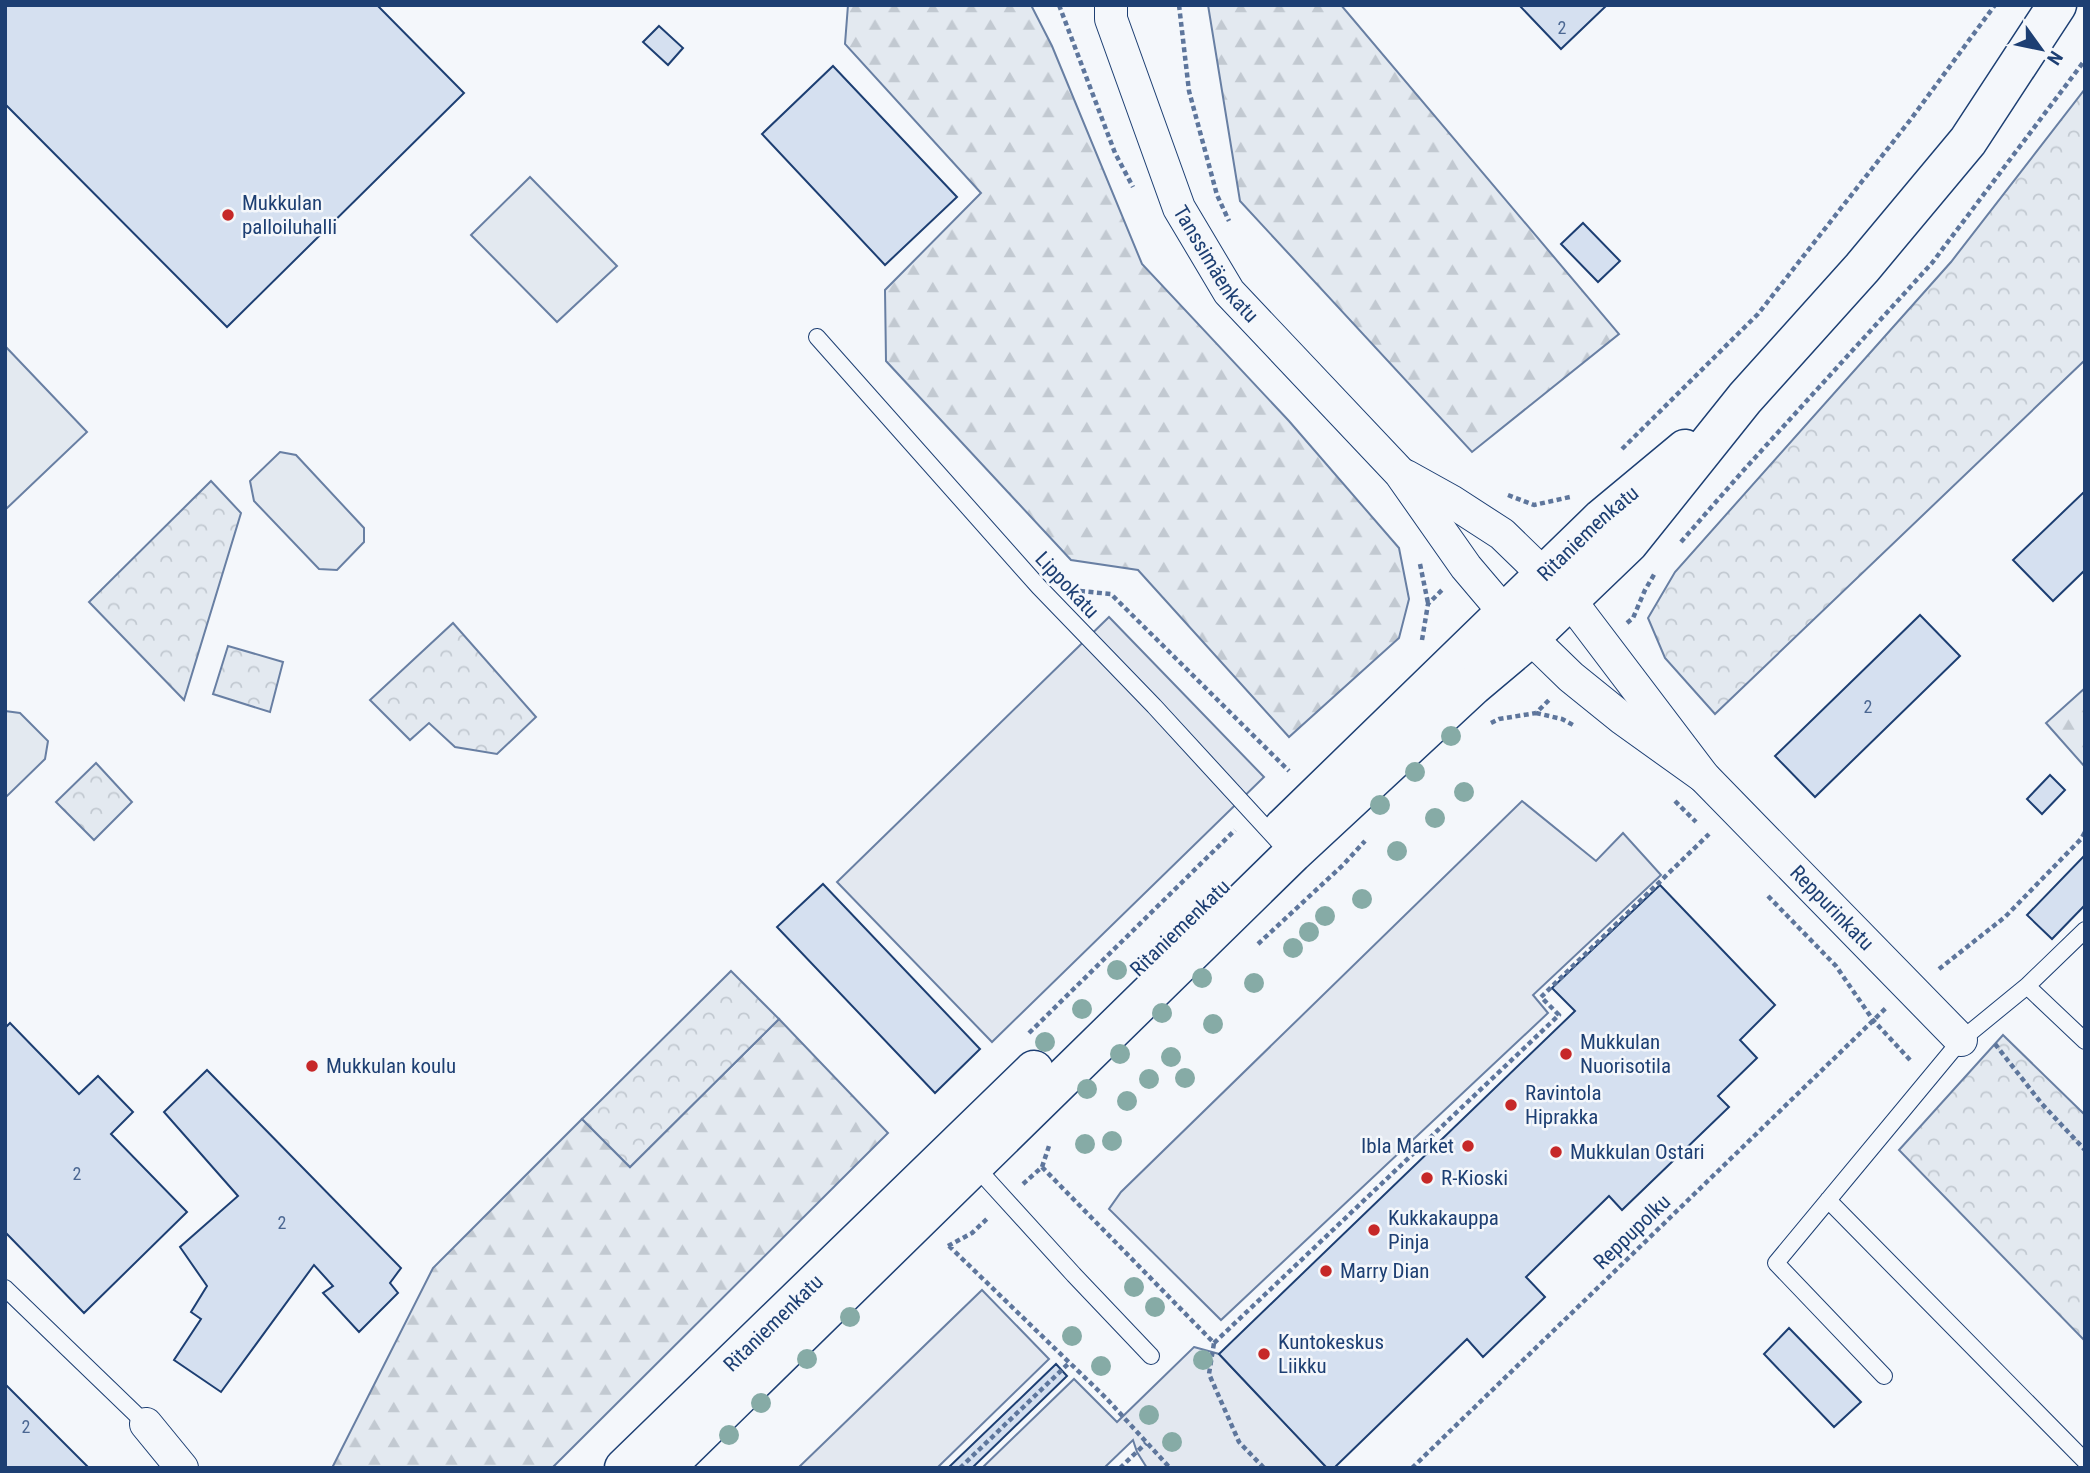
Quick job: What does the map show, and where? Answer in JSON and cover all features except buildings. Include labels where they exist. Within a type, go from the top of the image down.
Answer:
[{"type":"street","name":"Tanssimäenkatu","points":[[1111,5],[1111,19],[1180,208],[1229,292],[1400,473],[1466,566],[1518,626]]},
{"type":"street","name":"Ritaniemenkatu","points":[[665,1468],[1273,834],[1518,626],[1557,586],[1602,518],[1745,398],[1862,268],[1968,141],[2057,5]]},
{"type":"street","name":"Tanssimäenkatu","points":[[1400,473],[1451,501],[1502,534],[1557,586]]},
{"type":"street","name":"Reppurinkatu","points":[[1557,586],[1704,777]]},
{"type":"street","name":"Reppurinkatu","points":[[1518,626],[1571,677],[1623,719],[1704,777],[1971,1032]]},
{"type":"street","name":"Ritaniemenkatu","points":[[624,1468],[965,1156]]},
{"type":"street","points":[[146,1424],[181,1468]]},
{"type":"lane","name":"Lippokatu","points":[[817,337],[1039,587],[1273,834]]},
{"type":"lane","points":[[1884,1376],[1776,1263],[1971,1032],[2027,986],[2085,930]]},
{"type":"lane","points":[[2027,986],[2085,1041]]},
{"type":"lane","points":[[965,1156],[1151,1356]]},
{"type":"lane","points":[[1828,1200],[2084,1464]]},
{"type":"lane","points":[[5,1289],[146,1424]]},
{"type":"path","points":[[1179,5],[1189,92],[1217,195],[1234,230]]},
{"type":"path","points":[[1614,458],[1758,314],[1912,119],[1996,5]]},
{"type":"path","points":[[1498,491],[1534,505]]},
{"type":"path","points":[[1502,534],[1534,505],[1577,495]]},
{"type":"path","points":[[1421,647],[1428,604],[1466,566]]},
{"type":"path","points":[[1039,587],[1111,594],[1292,774]]},
{"type":"path","points":[[1535,713],[1562,719],[1574,726]]},
{"type":"path","points":[[1672,798],[1715,841]]},
{"type":"path","points":[[1936,972],[2005,917],[2085,832]]},
{"type":"path","points":[[1020,1041],[1273,834]]},
{"type":"path","points":[[1264,1468],[1238,1442],[1209,1374],[1214,1343],[1559,1015],[1541,997],[1709,834]]},
{"type":"path","points":[[1760,887],[1836,966],[1873,1020],[1929,1079]]},
{"type":"path","name":"Reppupolku","points":[[1412,1468],[1873,1020]]},
{"type":"path","points":[[1971,1032],[2085,1150]]},
{"type":"path","points":[[1042,1167],[1214,1343]]},
{"type":"path","points":[[949,1246],[1106,1398],[1170,1468]]},
{"type":"path","points":[[960,1468],[1070,1362]]},
{"type":"path","points":[[1121,1468],[1146,1443]]},
{"type":"green space","points":[[848,5],[1031,5],[1052,46],[1142,264],[1289,421],[1399,548],[1409,599],[1399,638],[1289,737],[1138,570],[1071,560],[886,361],[885,290],[981,193],[845,44]]},
{"type":"green space","points":[[1208,5],[1341,5],[1619,334],[1472,452],[1240,201]]},
{"type":"green space","points":[[2085,89],[2085,360],[1715,714],[1665,658],[1648,618],[1675,572],[1951,262]]},
{"type":"green space","points":[[530,177],[617,266],[557,322],[471,235]]},
{"type":"green space","points":[[5,346],[87,432],[5,510]]},
{"type":"green space","points":[[280,452],[296,455],[364,528],[364,542],[337,570],[319,569],[254,501],[250,481]]},
{"type":"green space","points":[[211,481],[241,513],[184,700],[89,602]]},
{"type":"green space","points":[[453,623],[536,717],[497,754],[455,747],[429,723],[410,740],[370,700]]},
{"type":"green space","points":[[228,646],[283,662],[270,712],[213,694]]},
{"type":"green space","points":[[2085,688],[2085,767],[2046,723]]},
{"type":"green space","points":[[5,711],[20,713],[48,741],[45,759],[5,798]]},
{"type":"green space","points":[[96,763],[132,802],[94,840],[56,802]]},
{"type":"green space","points":[[731,971],[779,1019],[630,1167],[582,1119]]},
{"type":"green space","points":[[779,1019],[888,1133],[552,1468],[332,1468],[433,1268],[582,1119],[630,1167]]},
{"type":"green space","points":[[2003,1035],[2085,1115],[2085,1341],[1899,1150]]},
{"type":"shaded area","points":[[1109,617],[1264,777],[992,1042],[837,882]]},
{"type":"shaded area","points":[[1522,801],[1596,861],[1623,833],[1661,875],[1533,995],[1548,1013],[1221,1320],[1109,1209],[1121,1192]]},
{"type":"shaded area","points":[[982,1290],[1049,1359],[937,1468],[798,1468]]},
{"type":"shaded area","points":[[1194,1347],[1219,1354],[1327,1468],[1147,1468],[1133,1440],[1104,1468],[982,1468],[1074,1379],[1117,1422]]},
{"type":"place","name":"Mukkulan palloiluhalli","points":[[228,215]]},
{"type":"place","name":"Mukkulan Nuorisotila","points":[[1566,1054]]},
{"type":"place","name":"Mukkulan koulu","points":[[312,1066]]},
{"type":"place","name":"Ravintola Hiprakka","points":[[1511,1105]]},
{"type":"place","name":"Ibla Market","points":[[1468,1146]]},
{"type":"place","name":"Mukkulan Ostari","points":[[1556,1152]]},
{"type":"place","name":"R-Kioski","points":[[1427,1178]]},
{"type":"place","name":"Kukkakauppa Pinja","points":[[1374,1230]]},
{"type":"place","name":"Marry Dian","points":[[1326,1271]]},
{"type":"place","name":"Kuntokeskus Liikku","points":[[1264,1354]]}]
